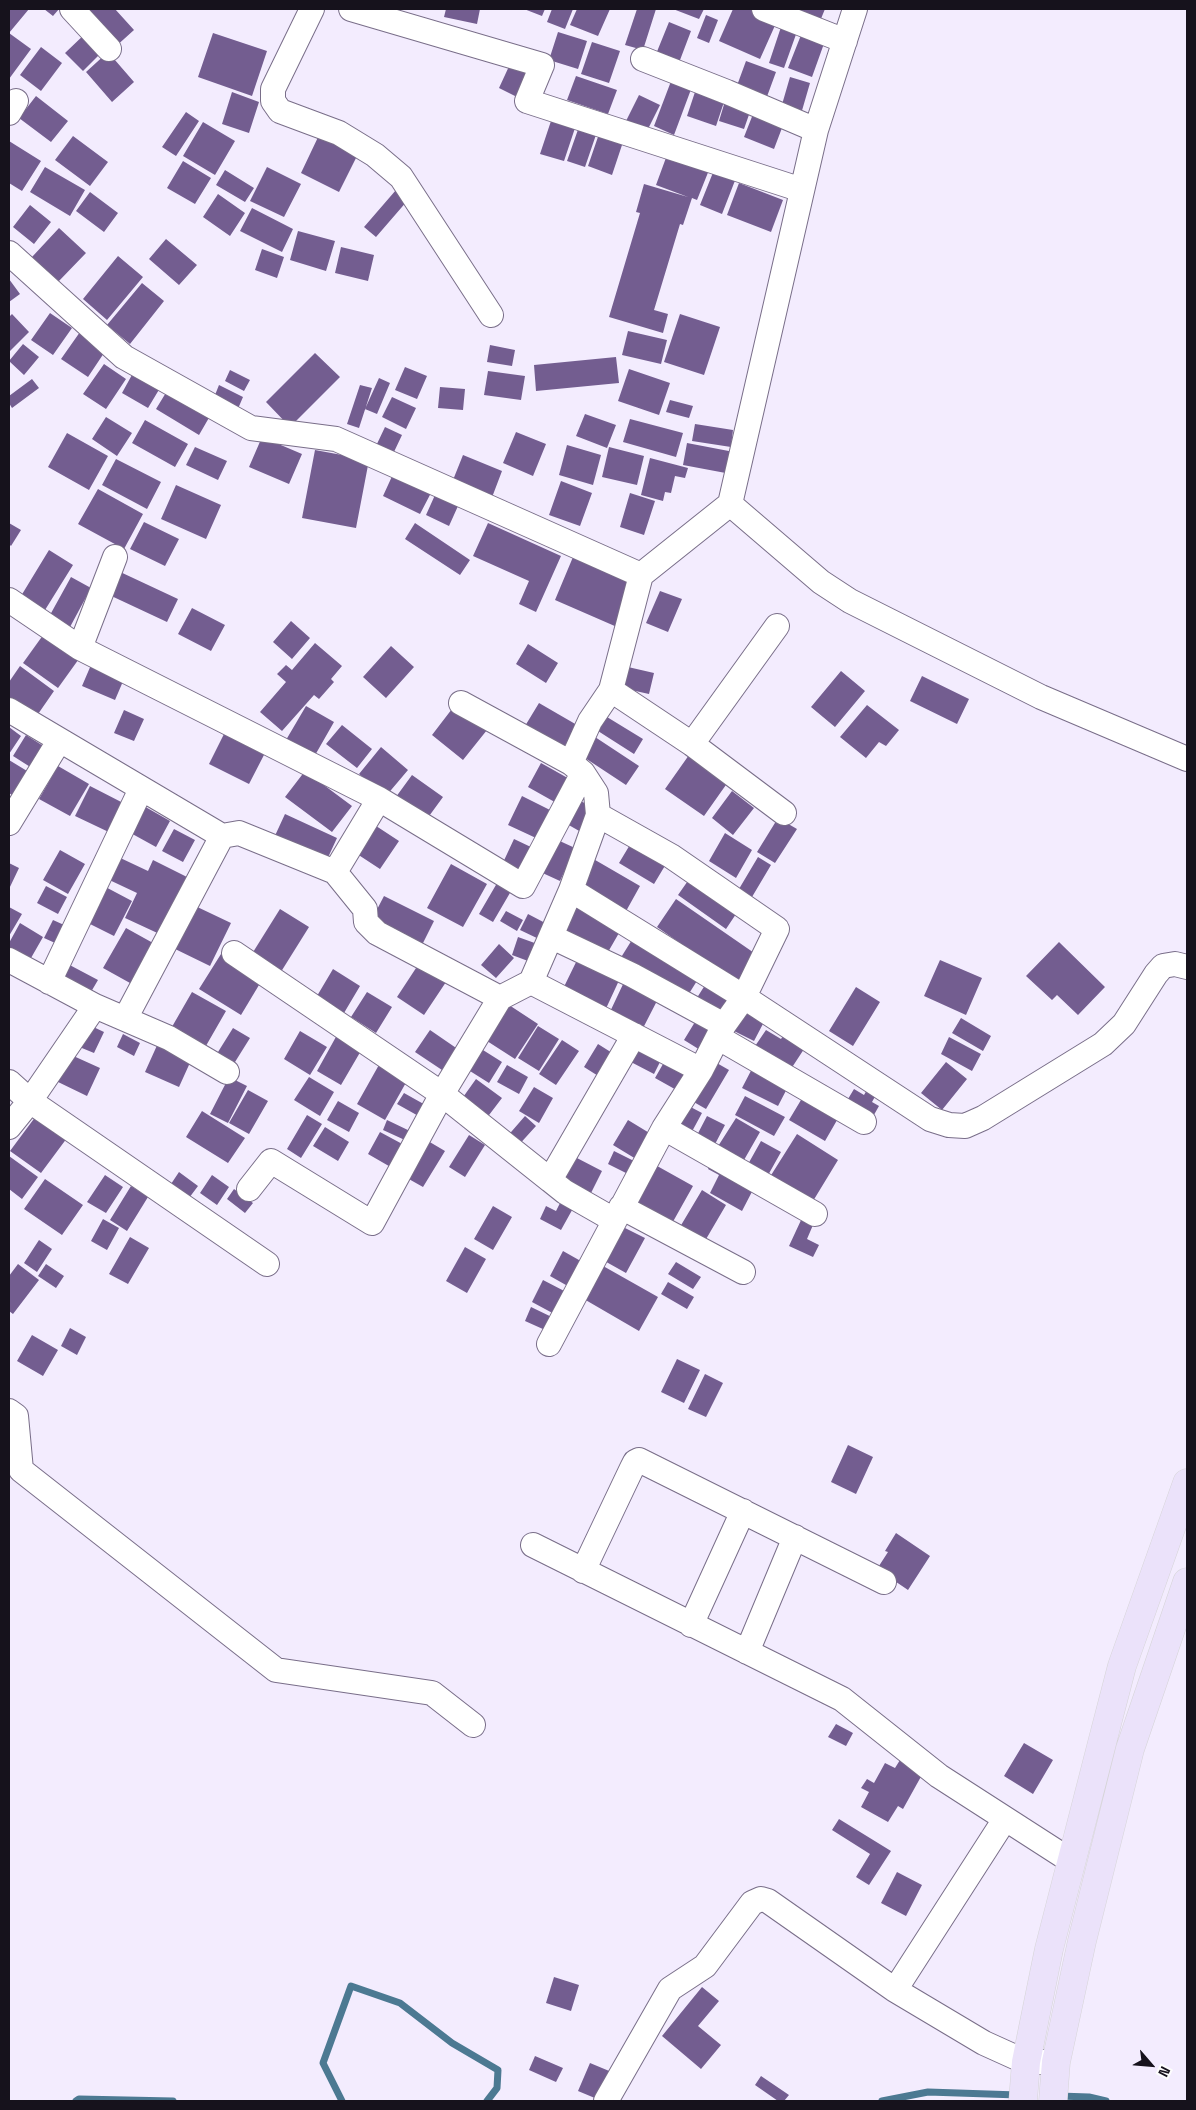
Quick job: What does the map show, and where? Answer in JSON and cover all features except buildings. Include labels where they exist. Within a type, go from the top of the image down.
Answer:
[{"type":"main road","points":[[1025,2081],[1049,1949],[1122,1666],[1187,1483]]},
{"type":"main road","points":[[1054,2083],[1082,1941],[1130,1749],[1187,1582]]},
{"type":"street","points":[[72,9],[109,49]]},
{"type":"street","points":[[312,9],[273,89],[273,101],[280,111],[339,134],[376,155],[401,176],[491,315]]},
{"type":"street","points":[[351,9],[542,65],[527,101],[802,190]]},
{"type":"street","points":[[764,9],[845,42]]},
{"type":"street","points":[[9,600],[80,648],[379,799],[523,886],[577,768],[590,721],[611,690],[641,575],[730,504],[816,130],[855,9]]},
{"type":"street","points":[[643,59],[816,130]]},
{"type":"street","points":[[9,253],[124,357],[251,428],[336,439],[641,575]]},
{"type":"street","points":[[730,504],[821,582],[850,601],[1041,697],[1187,759]]},
{"type":"street","points":[[80,648],[115,557]]},
{"type":"street","points":[[692,744],[777,626]]},
{"type":"street","points":[[611,690],[692,744],[784,813]]},
{"type":"street","points":[[248,1189],[271,1161],[372,1223],[442,1094],[500,998],[531,982],[552,937],[598,815],[596,793],[577,768],[461,703]]},
{"type":"street","points":[[9,710],[222,836],[239,833],[334,872],[365,909],[366,922],[377,932],[500,998]]},
{"type":"street","points":[[9,823],[59,741]]},
{"type":"street","points":[[49,982],[140,789]]},
{"type":"street","points":[[334,872],[379,799]]},
{"type":"street","points":[[549,1344],[664,1128],[744,997],[777,929],[670,856],[598,815]]},
{"type":"street","points":[[125,1019],[222,836]]},
{"type":"street","points":[[571,890],[744,997],[930,1119],[949,1125],[965,1126],[983,1118],[1103,1044],[1124,1024],[1163,966],[1175,964],[1187,967]]},
{"type":"street","points":[[552,937],[632,975],[864,1122]]},
{"type":"street","points":[[234,954],[442,1094],[565,1192],[744,1272]]},
{"type":"street","points":[[9,960],[95,1006],[169,1038],[227,1072]]},
{"type":"street","points":[[531,982],[701,1070]]},
{"type":"street","points":[[9,1127],[30,1101],[95,1006]]},
{"type":"street","points":[[550,1180],[634,1035]]},
{"type":"street","points":[[9,1082],[30,1101],[267,1264]]},
{"type":"street","points":[[664,1128],[815,1214]]},
{"type":"street","points":[[9,1412],[16,1416],[21,1470],[276,1670],[432,1693],[473,1725]]},
{"type":"street","points":[[583,1571],[635,1462],[639,1460],[884,1582]]},
{"type":"street","points":[[691,1625],[743,1511]]},
{"type":"street","points":[[746,1652],[795,1538]]},
{"type":"street","points":[[533,1546],[842,1699],[939,1776],[1071,1861]]},
{"type":"street","points":[[895,1990],[1005,1819]]},
{"type":"street","points":[[606,2101],[670,1989],[705,1966],[757,1899],[768,1900],[895,1990],[984,2043],[1025,2081],[1054,2083]]},
{"type":"waterway","points":[[342,2101],[323,2063],[351,1986],[400,2003],[452,2043],[498,2070],[497,2088],[487,2101]]},
{"type":"waterway","points":[[882,2101],[928,2092],[1018,2095]]},
{"type":"waterway","points":[[1059,2096],[1089,2097],[1106,2101]]},
{"type":"waterway","points":[[76,2101],[79,2099],[173,2101]]}]
